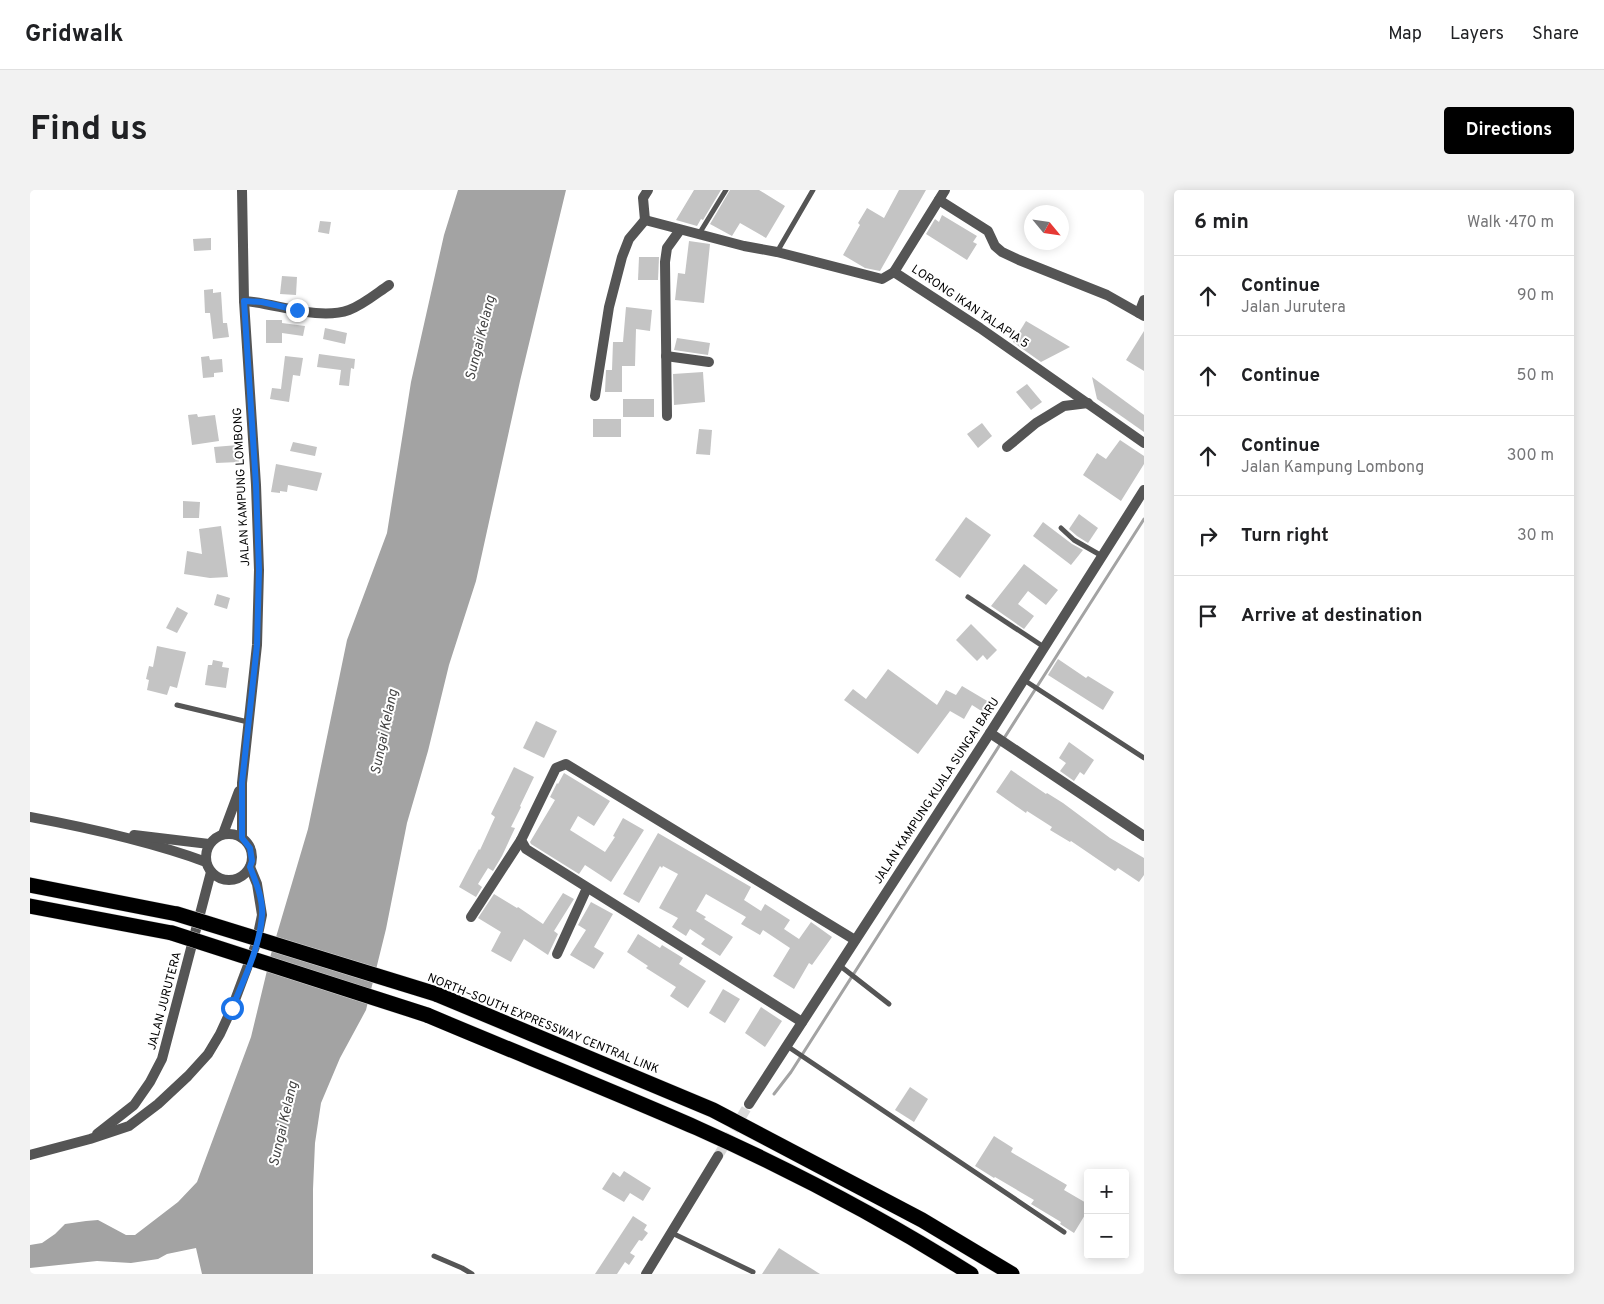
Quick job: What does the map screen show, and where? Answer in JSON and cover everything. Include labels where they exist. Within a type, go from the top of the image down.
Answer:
[{"type":"highway","name":"NORTH–SOUTH EXPRESSWAY CENTRAL LINK","points":[[30,885],[177,914],[436,994],[713,1110],[922,1220],[1012,1274]]},
{"type":"highway","points":[[30,906],[172,933],[427,1015],[697,1128],[760,1158],[912,1237],[971,1274]]},
{"type":"street","name":"JALAN KAMPUNG LOMBONG","points":[[242,190],[244,301],[256,485],[259,570],[257,645],[242,783]]},
{"type":"street","points":[[595,396],[609,307],[622,257],[629,239],[645,220],[643,198],[648,190]]},
{"type":"street","points":[[894,272],[945,190]]},
{"type":"street","points":[[939,200],[988,231],[995,246],[1002,252],[1107,295],[1141,314],[1144,300]]},
{"type":"street","name":"LORONG IKAN TALAPIA 5","points":[[645,220],[882,279],[894,272],[980,328],[1144,443]]},
{"type":"street","points":[[668,416],[665,262],[667,248],[680,230]]},
{"type":"street","points":[[244,301],[262,302],[315,312],[342,312],[352,309],[389,285]]},
{"type":"street","points":[[666,356],[709,362]]},
{"type":"street","points":[[1007,447],[1036,422],[1064,406],[1088,403]]},
{"type":"street","name":"JALAN KAMPUNG KUALA SUNGAI BARU","points":[[749,1104],[802,1022],[843,968],[855,940],[993,735],[1026,682],[1044,647],[1144,492]]},
{"type":"street","points":[[993,735],[1144,836]]},
{"type":"street","points":[[471,916],[521,840],[556,768],[566,764],[855,940]]},
{"type":"street","points":[[223,834],[242,783]]},
{"type":"street","points":[[242,783],[242,838]]},
{"type":"street","points":[[30,817],[98,830],[209,844]]},
{"type":"street","points":[[98,830],[180,852],[206,862]]},
{"type":"street","points":[[223,834],[242,838],[250,848],[252,861],[250,867],[239,878],[232,880],[224,880],[217,877],[211,872],[206,862],[205,855],[209,844],[223,834]]},
{"type":"street","points":[[521,840],[526,849],[802,1022]]},
{"type":"street","name":"JALAN JURUTERA","points":[[30,1155],[90,1139],[129,1126],[158,1104],[208,1054],[220,1034],[238,993],[253,953],[262,915],[257,884],[250,867]]},
{"type":"street","name":"JALAN JURUTERA","points":[[90,1139],[134,1104],[150,1082],[162,1059],[211,872]]},
{"type":"street","points":[[557,954],[587,888]]},
{"type":"street","points":[[646,1274],[718,1156]]},
{"type":"lane","points":[[699,234],[726,190]]},
{"type":"lane","points":[[777,252],[813,190]]},
{"type":"lane","points":[[1061,528],[1074,540],[1102,557]]},
{"type":"lane","points":[[968,597],[1044,647]]},
{"type":"lane","points":[[1026,682],[1144,758]]},
{"type":"lane","points":[[177,705],[249,722]]},
{"type":"lane","points":[[843,968],[889,1004]]},
{"type":"lane","points":[[786,1046],[1064,1232]]},
{"type":"lane","points":[[671,1232],[753,1272]]},
{"type":"lane","points":[[434,1256],[472,1274]]},
{"type":"water","name":"Sungai Kelang","points":[[458,190],[566,190],[520,381],[476,581],[449,665],[428,751],[407,823],[386,929],[366,1010],[340,1058],[321,1103],[315,1143],[313,1274],[202,1274],[196,1248],[167,1254],[158,1259],[131,1263],[97,1261],[30,1268],[30,1245],[42,1243],[65,1224],[98,1220],[126,1235],[135,1235],[178,1202],[197,1182],[251,1037],[271,954],[308,829],[347,640],[387,533],[411,382],[444,235]]},
{"type":"building","points":[[694,190],[721,190],[703,220],[701,219],[697,226],[676,220]]},
{"type":"building","points":[[730,190],[759,190],[785,206],[766,238],[740,223],[732,236],[710,224]]},
{"type":"building","points":[[899,190],[926,190],[880,271],[865,268],[843,255],[867,208],[884,218]]},
{"type":"building","points":[[942,215],[977,236],[973,242],[977,244],[967,260],[926,234],[935,219],[939,222]]},
{"type":"building","points":[[320,221],[331,222],[329,234],[318,232]]},
{"type":"building","points":[[211,238],[211,250],[194,251],[193,239]]},
{"type":"building","points":[[689,241],[710,244],[704,303],[675,300],[678,273],[685,274]]},
{"type":"building","points":[[639,257],[659,257],[658,280],[638,280]]},
{"type":"building","points":[[282,276],[297,277],[296,295],[280,294]]},
{"type":"building","points":[[213,289],[213,293],[221,292],[223,323],[227,323],[229,337],[213,339],[210,313],[205,313],[204,290]]},
{"type":"building","points":[[626,307],[652,310],[650,331],[636,329],[635,366],[622,366],[622,392],[605,392],[606,370],[612,370],[613,342],[623,342]]},
{"type":"building","points":[[266,320],[282,320],[282,323],[305,326],[303,336],[282,333],[282,343],[266,343]]},
{"type":"building","points":[[1026,321],[1070,347],[1041,362],[1013,342]]},
{"type":"building","points":[[325,328],[347,333],[345,344],[323,339]]},
{"type":"building","points":[[1144,331],[1144,371],[1126,360]]},
{"type":"building","points":[[677,338],[710,343],[708,355],[674,350]]},
{"type":"building","points":[[319,354],[355,359],[354,369],[351,368],[349,386],[339,385],[341,370],[317,367]]},
{"type":"building","points":[[209,356],[210,360],[222,359],[223,372],[214,373],[214,377],[203,378],[201,357]]},
{"type":"building","points":[[285,356],[303,358],[300,376],[293,375],[289,402],[270,399],[272,388],[281,389]]},
{"type":"building","points":[[703,372],[705,402],[674,405],[673,374]]},
{"type":"building","points":[[1092,377],[1144,415],[1144,432],[1097,399]]},
{"type":"building","points":[[1027,384],[1042,402],[1031,410],[1016,392]]},
{"type":"building","points":[[623,399],[654,399],[654,417],[623,417]]},
{"type":"building","points":[[197,414],[198,417],[215,415],[219,441],[192,445],[188,415]]},
{"type":"building","points":[[593,419],[621,419],[621,437],[593,437]]},
{"type":"building","points":[[982,423],[992,436],[978,448],[967,434]]},
{"type":"building","points":[[699,429],[712,430],[710,455],[696,454]]},
{"type":"building","points":[[1120,440],[1144,456],[1144,464],[1121,501],[1083,475],[1097,453],[1106,459]]},
{"type":"building","points":[[293,442],[317,447],[315,456],[290,451]]},
{"type":"building","points":[[238,445],[239,462],[216,463],[214,447]]},
{"type":"building","points":[[276,464],[322,473],[317,491],[288,485],[287,492],[271,492]]},
{"type":"building","points":[[183,501],[200,502],[199,518],[183,518]]},
{"type":"building","points":[[1079,514],[1098,528],[1088,543],[1069,529]]},
{"type":"building","points":[[966,517],[991,535],[960,578],[935,560]]},
{"type":"building","points":[[1043,522],[1083,550],[1071,565],[1033,536]]},
{"type":"building","points":[[221,526],[228,577],[210,578],[184,574],[187,551],[202,554],[199,529]]},
{"type":"building","points":[[1024,564],[1058,590],[1046,605],[1028,591],[1018,604],[1034,616],[1024,629],[991,606]]},
{"type":"building","points":[[217,594],[230,598],[227,609],[214,605]]},
{"type":"building","points":[[177,607],[188,613],[177,633],[166,628]]},
{"type":"building","points":[[971,624],[997,650],[987,660],[983,655],[977,661],[956,640]]},
{"type":"building","points":[[157,646],[186,652],[177,688],[170,686],[167,695],[147,690],[149,680],[146,679],[149,666],[153,667]]},
{"type":"building","points":[[1058,659],[1086,678],[1088,676],[1114,692],[1103,710],[1048,675]]},
{"type":"building","points":[[213,660],[223,662],[222,667],[229,668],[226,688],[205,685],[208,665],[212,665]]},
{"type":"building","points":[[888,669],[937,705],[946,690],[956,695],[962,686],[989,702],[983,712],[972,705],[964,719],[950,711],[918,754],[844,700],[853,689],[866,699]]},
{"type":"building","points":[[536,721],[557,731],[544,758],[523,748]]},
{"type":"building","points":[[1069,742],[1094,760],[1084,775],[1080,772],[1074,781],[1060,771],[1066,763],[1059,758]]},
{"type":"building","points":[[514,767],[534,777],[511,827],[515,828],[502,856],[493,871],[488,868],[478,884],[482,887],[476,897],[459,887],[480,850],[495,817],[491,814]]},
{"type":"building","points":[[1011,770],[1046,794],[1063,803],[1110,838],[1144,858],[1144,875],[1139,882],[1118,868],[1115,871],[1071,841],[1050,830],[1052,827],[1027,811],[1026,813],[996,792]]},
{"type":"building","points":[[564,773],[610,801],[594,826],[578,816],[570,830],[605,852],[615,837],[613,836],[623,818],[644,830],[611,882],[585,865],[579,874],[530,842],[555,800],[550,797]]},
{"type":"building","points":[[658,833],[751,887],[744,900],[761,911],[765,904],[790,920],[784,929],[799,939],[811,922],[832,937],[812,965],[809,963],[794,989],[773,976],[790,948],[763,930],[760,935],[741,924],[746,917],[706,894],[696,911],[706,917],[704,919],[733,937],[720,956],[701,944],[705,939],[690,929],[686,936],[672,927],[678,918],[659,908],[678,874],[660,866],[639,903],[623,894]]},
{"type":"building","points":[[563,893],[574,899],[554,931],[558,934],[548,955],[524,939],[511,962],[491,951],[501,932],[478,918],[494,894],[543,924]]},
{"type":"building","points":[[591,902],[613,914],[594,947],[604,953],[594,969],[570,955],[586,930],[578,925]]},
{"type":"building","points":[[638,934],[660,948],[662,945],[683,958],[679,964],[706,981],[688,1008],[670,996],[676,987],[646,968],[648,966],[627,952]]},
{"type":"building","points":[[723,989],[740,999],[725,1023],[709,1013]]},
{"type":"building","points":[[761,1007],[782,1021],[765,1047],[745,1033]]},
{"type":"building","points":[[910,1087],[928,1099],[914,1122],[895,1110]]},
{"type":"building","points":[[994,1136],[1013,1148],[1011,1152],[1067,1185],[1064,1190],[1084,1202],[1084,1217],[1074,1233],[1060,1224],[1061,1222],[1031,1204],[1034,1200],[975,1166]]},
{"type":"building","points":[[624,1171],[651,1188],[643,1201],[630,1193],[624,1202],[602,1189],[613,1172],[620,1177]]},
{"type":"building","points":[[633,1216],[647,1225],[644,1230],[648,1233],[642,1241],[639,1240],[630,1253],[635,1256],[629,1265],[625,1262],[617,1274],[595,1274]]},
{"type":"building","points":[[779,1248],[820,1274],[762,1274]]},
{"type":"waterway","points":[[774,1094],[791,1072],[1144,519]]},
{"type":"tunnel","points":[[718,1156],[749,1104]]},
{"type":"route","points":[[232,1008],[256,944],[262,915],[261,900],[250,867],[252,854],[247,842],[242,838],[242,783],[257,645],[259,570],[256,485],[244,301],[262,302],[297,310]]}]
